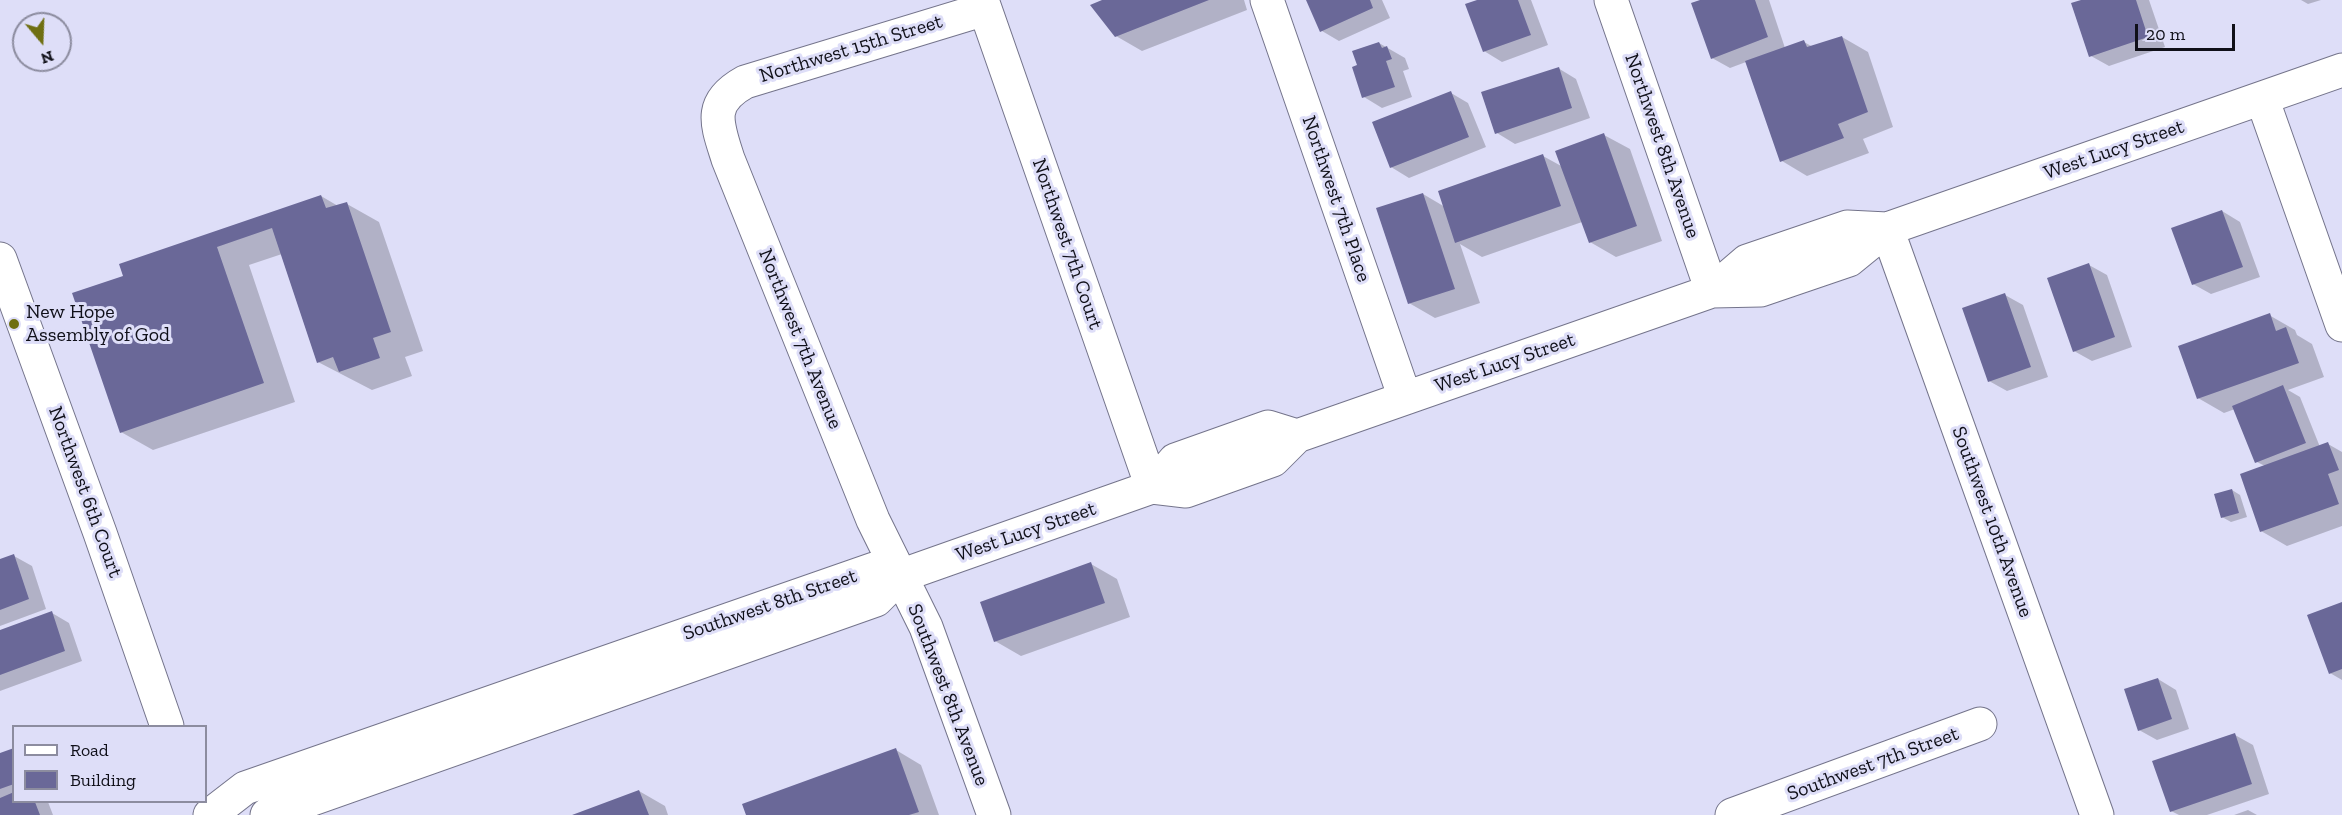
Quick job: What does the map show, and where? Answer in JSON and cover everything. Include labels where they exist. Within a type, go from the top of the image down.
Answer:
[{"type":"street","name":"Northwest 7th Place","points":[[1267,0],[1405,398]]},
{"type":"street","name":"Northwest 8th Avenue","points":[[1611,0],[1712,291]]},
{"type":"street","name":"Northwest 15th Street","points":[[722,99],[733,89],[763,75],[983,4]]},
{"type":"street","name":"Northwest 7th Court","points":[[983,4],[1152,487]]},
{"type":"street","name":"West Lucy Street","points":[[900,576],[1152,487],[1186,492],[1273,460],[1297,436],[1712,291],[1761,290],[1838,264],[1849,260],[1887,230],[2342,70]]},
{"type":"street","points":[[2262,98],[2342,325]]},
{"type":"street","name":"Northwest 7th Avenue","points":[[722,99],[717,122],[728,159],[873,520],[900,576]]},
{"type":"street","name":"Southwest 10th Avenue","points":[[1887,230],[2097,815]]},
{"type":"street","name":"Northwest 6th Court","points":[[0,259],[97,522],[167,725]]},
{"type":"street","name":"Southwest 8th Street","points":[[210,815],[245,788],[840,580],[874,569],[900,576],[876,600],[267,815]]},
{"type":"street","name":"Southwest 8th Avenue","points":[[900,576],[926,627],[994,815]]},
{"type":"street","name":"Southwest 7th Street","points":[[1732,815],[1980,724]]},
{"type":"building","points":[[1102,0],[1209,0],[1115,37],[1090,5]]},
{"type":"building","points":[[1306,0],[1370,0],[1373,8],[1320,32]]},
{"type":"building","points":[[1477,0],[1518,0],[1531,35],[1483,52],[1465,4]]},
{"type":"building","points":[[1700,0],[1755,0],[1768,37],[1711,59],[1691,3]]},
{"type":"building","points":[[2081,0],[2136,0],[2148,37],[2089,57],[2071,3]]},
{"type":"building","points":[[1842,36],[1868,112],[1838,124],[1844,138],[1780,162],[1745,61],[1804,40],[1807,47]]},
{"type":"building","points":[[1379,42],[1382,48],[1387,46],[1392,59],[1386,61],[1395,87],[1362,98],[1352,67],[1357,65],[1352,51]]},
{"type":"building","points":[[1559,67],[1572,108],[1495,134],[1481,92]]},
{"type":"building","points":[[1451,91],[1469,137],[1390,168],[1372,122]]},
{"type":"building","points":[[1604,133],[1637,226],[1589,243],[1555,151]]},
{"type":"building","points":[[1543,154],[1561,206],[1455,243],[1438,191]]},
{"type":"building","points":[[1423,193],[1455,289],[1408,304],[1376,208]]},
{"type":"building","points":[[321,195],[326,208],[347,202],[391,332],[373,338],[380,358],[339,372],[333,357],[317,363],[272,228],[217,247],[264,383],[120,433],[72,293],[123,276],[119,264]]},
{"type":"building","points":[[2222,210],[2243,267],[2192,285],[2171,228]]},
{"type":"building","points":[[2089,263],[2115,337],[2073,352],[2047,278]]},
{"type":"building","points":[[2005,293],[2031,367],[1988,382],[1962,308]]},
{"type":"building","points":[[2270,313],[2276,331],[2286,327],[2299,363],[2197,399],[2178,346]]},
{"type":"building","points":[[2283,385],[2306,443],[2255,463],[2232,406]]},
{"type":"building","points":[[2328,442],[2339,470],[2328,474],[2339,504],[2260,532],[2240,474]]},
{"type":"building","points":[[2232,489],[2239,513],[2221,518],[2214,494]]},
{"type":"building","points":[[14,554],[29,599],[0,610],[0,559]]},
{"type":"building","points":[[1091,562],[1105,603],[994,642],[980,602]]},
{"type":"building","points":[[2342,602],[2342,669],[2329,674],[2307,615]]},
{"type":"building","points":[[52,611],[65,651],[0,675],[0,630]]},
{"type":"building","points":[[2158,678],[2172,719],[2138,731],[2124,689]]},
{"type":"building","points":[[2235,733],[2252,784],[2170,812],[2152,761]]},
{"type":"building","points":[[896,748],[919,812],[909,815],[746,815],[742,804]]},
{"type":"building","points":[[12,749],[12,785],[0,789],[0,753]]},
{"type":"building","points":[[639,790],[649,815],[572,815]]},
{"type":"building","points":[[12,793],[12,803],[35,803],[40,815],[0,815],[0,798]]},
{"type":"place","name":"New Hope Assembly of God","points":[[14,324]]}]
